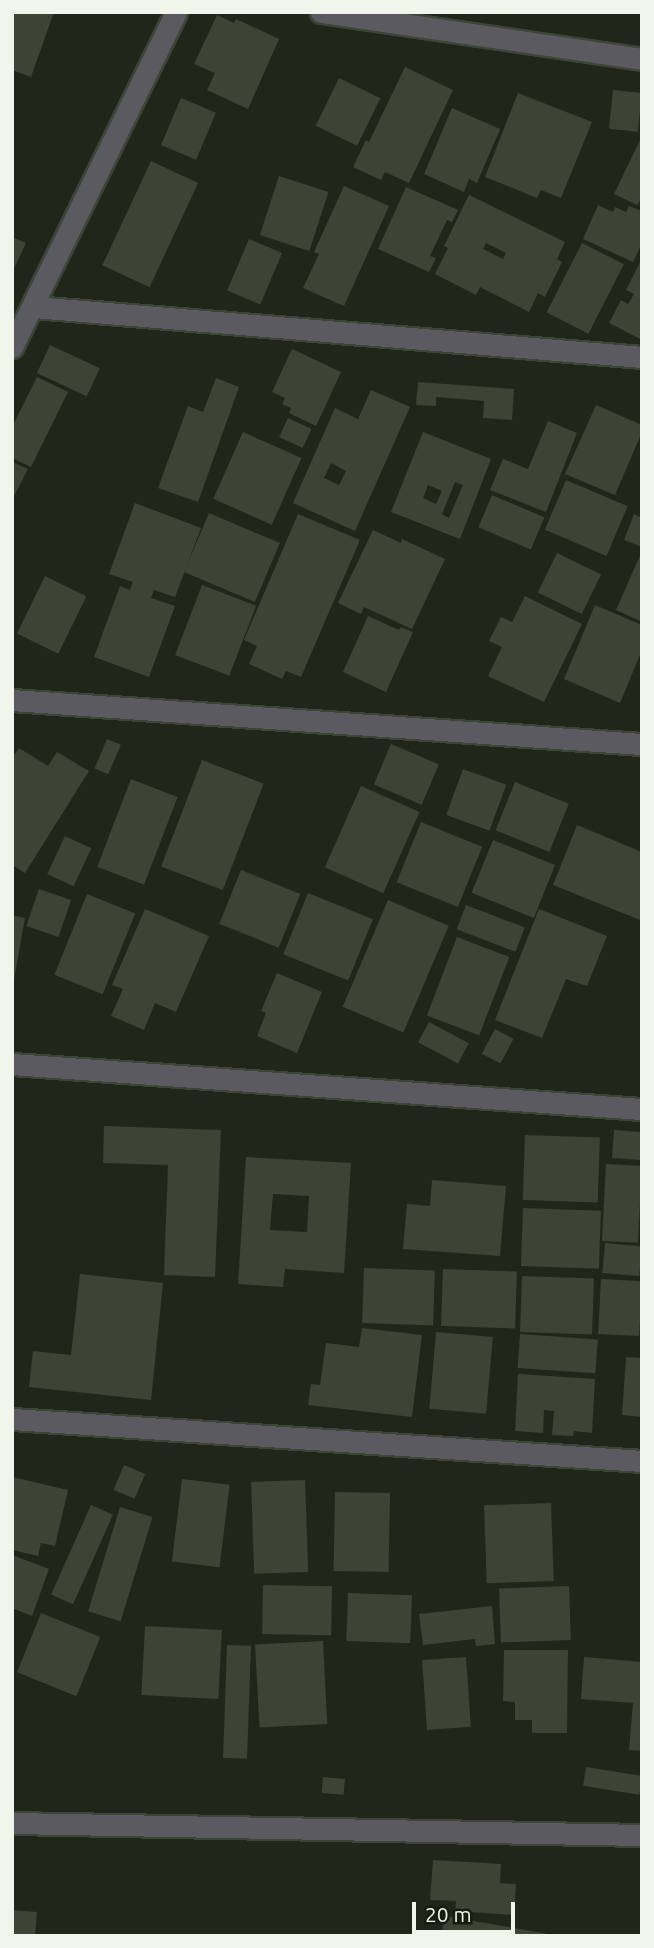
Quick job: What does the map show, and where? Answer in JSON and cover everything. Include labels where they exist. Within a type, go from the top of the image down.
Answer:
[{"type":"street","points":[[12,347],[34,307],[176,12]]},
{"type":"street","points":[[321,12],[642,59]]},
{"type":"street","points":[[34,307],[642,357]]},
{"type":"street","points":[[12,700],[642,744]]},
{"type":"street","points":[[12,1064],[642,1109]]},
{"type":"street","points":[[12,1419],[642,1461]]},
{"type":"street","points":[[12,1823],[642,1835]]},
{"type":"building","points":[[12,12],[54,12],[31,77],[12,70]]},
{"type":"building","points":[[217,15],[234,23],[236,19],[279,39],[248,109],[207,90],[215,73],[194,64]]},
{"type":"building","points":[[405,67],[453,90],[409,183],[385,172],[381,180],[353,167],[366,140],[369,142]]},
{"type":"building","points":[[339,78],[380,98],[357,146],[316,126]]},
{"type":"building","points":[[613,90],[642,93],[638,132],[609,129]]},
{"type":"building","points":[[518,93],[592,122],[561,198],[541,190],[537,198],[485,177]]},
{"type":"building","points":[[181,98],[216,113],[196,160],[161,145]]},
{"type":"building","points":[[452,108],[500,129],[477,183],[469,179],[464,192],[424,174]]},
{"type":"building","points":[[642,136],[642,198],[637,205],[614,194]]},
{"type":"building","points":[[151,161],[198,183],[150,287],[102,265]]},
{"type":"building","points":[[279,176],[328,192],[309,251],[260,235]]},
{"type":"building","points":[[344,186],[389,206],[344,306],[303,288],[319,254],[314,252]]},
{"type":"building","points":[[406,187],[458,210],[452,222],[447,220],[430,256],[436,258],[429,272],[378,249]]},
{"type":"building","points":[[469,195],[565,242],[557,259],[562,262],[545,297],[538,293],[529,312],[480,287],[476,295],[435,274],[448,248],[444,246]],"holes":[[[486,243],[506,253],[503,259],[483,249]]]},
{"type":"building","points":[[598,205],[613,212],[615,207],[626,212],[629,206],[642,211],[642,243],[633,262],[583,239]]},
{"type":"building","points":[[12,237],[26,243],[12,273]]},
{"type":"building","points":[[249,239],[282,253],[260,305],[227,291]]},
{"type":"building","points":[[582,243],[624,264],[588,334],[547,312]]},
{"type":"building","points":[[642,258],[642,340],[609,323],[621,300],[628,304],[634,294],[626,290]]},
{"type":"building","points":[[50,345],[100,368],[87,396],[37,373]]},
{"type":"building","points":[[292,349],[341,372],[316,426],[289,413],[291,408],[282,404],[285,398],[272,392]]},
{"type":"building","points":[[37,377],[68,392],[31,467],[12,458],[12,427]]},
{"type":"building","points":[[216,378],[239,387],[198,502],[158,488],[188,406],[203,412]]},
{"type":"building","points":[[418,382],[514,389],[512,420],[483,418],[484,401],[436,397],[436,406],[416,405]]},
{"type":"building","points":[[371,390],[410,407],[355,531],[293,503],[335,408],[358,419]],"holes":[[[331,463],[346,471],[339,485],[324,478]]]},
{"type":"building","points":[[596,405],[642,425],[642,432],[615,495],[565,474]]},
{"type":"building","points":[[288,418],[312,429],[303,448],[279,437]]},
{"type":"building","points":[[548,421],[577,433],[546,512],[490,490],[503,459],[528,469]]},
{"type":"building","points":[[243,432],[301,458],[272,525],[213,499]]},
{"type":"building","points":[[423,432],[491,459],[460,539],[391,512]],"holes":[[[455,482],[463,485],[449,518],[442,514]],[[428,485],[442,491],[436,504],[423,498]]]},
{"type":"building","points":[[12,462],[28,469],[12,500]]},
{"type":"building","points":[[566,480],[628,506],[607,556],[545,530]]},
{"type":"building","points":[[492,495],[544,517],[531,549],[478,527]]},
{"type":"building","points":[[135,503],[201,528],[175,597],[154,590],[151,598],[175,606],[149,677],[94,657],[120,586],[130,590],[133,582],[109,574]]},
{"type":"building","points":[[209,513],[280,543],[255,602],[184,572]]},
{"type":"building","points":[[298,514],[360,540],[301,677],[286,671],[282,679],[249,664],[257,646],[244,640]]},
{"type":"building","points":[[634,514],[642,518],[642,547],[624,540]]},
{"type":"building","points":[[373,530],[401,543],[402,539],[445,559],[412,629],[364,607],[361,614],[338,603]]},
{"type":"building","points":[[642,551],[642,622],[616,610]]},
{"type":"building","points":[[557,553],[601,574],[582,614],[538,593]]},
{"type":"building","points":[[45,576],[86,596],[58,654],[17,634]]},
{"type":"building","points":[[202,585],[256,606],[229,676],[175,655]]},
{"type":"building","points":[[525,596],[582,624],[544,702],[488,676],[502,647],[489,641],[501,617],[512,622]]},
{"type":"building","points":[[595,605],[642,625],[642,650],[620,703],[564,679]]},
{"type":"building","points":[[368,616],[399,630],[401,627],[413,632],[386,692],[343,672]]},
{"type":"building","points":[[107,739],[121,745],[108,774],[94,768]]},
{"type":"building","points":[[391,744],[439,764],[422,805],[374,785]]},
{"type":"building","points":[[19,748],[48,766],[57,752],[89,771],[25,873],[12,865],[12,758]]},
{"type":"building","points":[[202,760],[264,784],[223,890],[161,866]]},
{"type":"building","points":[[463,769],[506,785],[489,831],[446,815]]},
{"type":"building","points":[[131,779],[178,797],[144,885],[97,867]]},
{"type":"building","points":[[515,782],[569,804],[549,852],[496,830]]},
{"type":"building","points":[[361,786],[419,812],[383,893],[325,867]]},
{"type":"building","points":[[421,822],[482,847],[458,907],[397,882]]},
{"type":"building","points":[[577,825],[642,852],[640,920],[553,885]]},
{"type":"building","points":[[65,836],[91,848],[74,886],[47,874]]},
{"type":"building","points":[[493,840],[555,865],[534,918],[472,893]]},
{"type":"building","points":[[241,870],[300,894],[279,948],[219,924]]},
{"type":"building","points":[[39,889],[71,900],[58,937],[26,926]]},
{"type":"building","points":[[308,893],[373,919],[348,980],[283,954]]},
{"type":"building","points":[[87,894],[135,913],[103,994],[54,975]]},
{"type":"building","points":[[388,900],[449,926],[403,1033],[343,1007]]},
{"type":"building","points":[[466,905],[525,928],[515,952],[457,929]]},
{"type":"building","points":[[145,909],[209,936],[176,1012],[155,1003],[144,1030],[111,1016],[123,989],[112,985]]},
{"type":"building","points":[[539,909],[607,936],[587,986],[566,979],[542,1038],[495,1020]]},
{"type":"building","points":[[12,915],[25,918],[14,980],[12,980]]},
{"type":"building","points":[[457,937],[509,957],[479,1035],[427,1015]]},
{"type":"building","points":[[277,973],[322,992],[297,1053],[257,1036],[266,1013],[261,1011]]},
{"type":"building","points":[[429,1022],[469,1043],[458,1063],[418,1042]]},
{"type":"building","points":[[495,1029],[514,1039],[500,1064],[482,1054]]},
{"type":"building","points":[[104,1126],[221,1130],[215,1277],[164,1275],[168,1165],[103,1163]]},
{"type":"building","points":[[614,1130],[642,1132],[640,1160],[612,1158]]},
{"type":"building","points":[[525,1135],[600,1138],[598,1203],[523,1200]]},
{"type":"building","points":[[246,1157],[351,1163],[344,1273],[285,1269],[283,1287],[238,1284]],"holes":[[[273,1194],[309,1196],[307,1232],[270,1230]]]},
{"type":"building","points":[[606,1164],[642,1166],[638,1243],[602,1241]]},
{"type":"building","points":[[432,1180],[506,1186],[500,1256],[403,1249],[407,1204],[430,1206]]},
{"type":"building","points":[[523,1208],[601,1211],[599,1269],[521,1266]]},
{"type":"building","points":[[605,1243],[642,1246],[639,1276],[602,1273]]},
{"type":"building","points":[[364,1268],[435,1270],[433,1325],[362,1323]]},
{"type":"building","points":[[443,1269],[517,1272],[515,1329],[441,1326]]},
{"type":"building","points":[[80,1274],[163,1283],[151,1400],[29,1387],[33,1351],[71,1355]]},
{"type":"building","points":[[522,1276],[594,1279],[592,1334],[520,1332]]},
{"type":"building","points":[[601,1279],[642,1281],[639,1336],[598,1334]]},
{"type":"building","points":[[362,1328],[422,1335],[412,1417],[308,1405],[311,1384],[320,1385],[326,1343],[359,1347]]},
{"type":"building","points":[[436,1332],[493,1337],[486,1414],[429,1409]]},
{"type":"building","points":[[520,1334],[598,1339],[595,1373],[518,1368]]},
{"type":"building","points":[[626,1357],[642,1358],[642,1417],[622,1415]]},
{"type":"building","points":[[518,1374],[595,1379],[592,1433],[574,1431],[573,1436],[552,1435],[554,1411],[544,1410],[543,1433],[515,1431]]},
{"type":"building","points":[[124,1465],[145,1474],[135,1499],[113,1490]]},
{"type":"building","points":[[12,1477],[68,1490],[55,1546],[41,1543],[38,1556],[12,1550]]},
{"type":"building","points":[[182,1479],[230,1485],[220,1567],[172,1561]]},
{"type":"building","points":[[305,1480],[308,1572],[254,1574],[251,1482]]},
{"type":"building","points":[[335,1492],[390,1493],[389,1572],[334,1571]]},
{"type":"building","points":[[551,1503],[554,1581],[487,1583],[484,1505]]},
{"type":"building","points":[[91,1505],[113,1515],[73,1604],[51,1595]]},
{"type":"building","points":[[120,1507],[153,1517],[121,1621],[88,1611]]},
{"type":"building","points":[[12,1555],[49,1569],[32,1616],[12,1608]]},
{"type":"building","points":[[263,1585],[332,1586],[331,1635],[262,1634]]},
{"type":"building","points":[[569,1586],[571,1640],[501,1642],[499,1588]]},
{"type":"building","points":[[348,1593],[412,1595],[410,1643],[346,1641]]},
{"type":"building","points":[[492,1606],[495,1644],[476,1646],[475,1639],[423,1645],[419,1614]]},
{"type":"building","points":[[41,1613],[100,1637],[76,1696],[17,1672]]},
{"type":"building","points":[[145,1626],[222,1630],[218,1699],[141,1695]]},
{"type":"building","points":[[323,1641],[327,1724],[259,1727],[255,1645]]},
{"type":"building","points":[[227,1645],[251,1646],[247,1759],[223,1758]]},
{"type":"building","points":[[504,1650],[568,1650],[567,1733],[532,1733],[532,1720],[515,1720],[515,1702],[503,1701]]},
{"type":"building","points":[[466,1657],[471,1727],[427,1730],[422,1660]]},
{"type":"building","points":[[584,1657],[642,1662],[642,1751],[629,1750],[633,1703],[581,1699]]},
{"type":"building","points":[[586,1767],[642,1776],[639,1795],[583,1786]]},
{"type":"building","points":[[323,1777],[345,1779],[344,1795],[322,1793]]},
{"type":"building","points":[[433,1860],[501,1864],[500,1883],[516,1884],[514,1915],[455,1911],[456,1901],[430,1900]]},
{"type":"building","points":[[12,1910],[37,1912],[35,1936],[12,1936]]},
{"type":"building","points":[[445,1916],[548,1934],[441,1936]]}]
